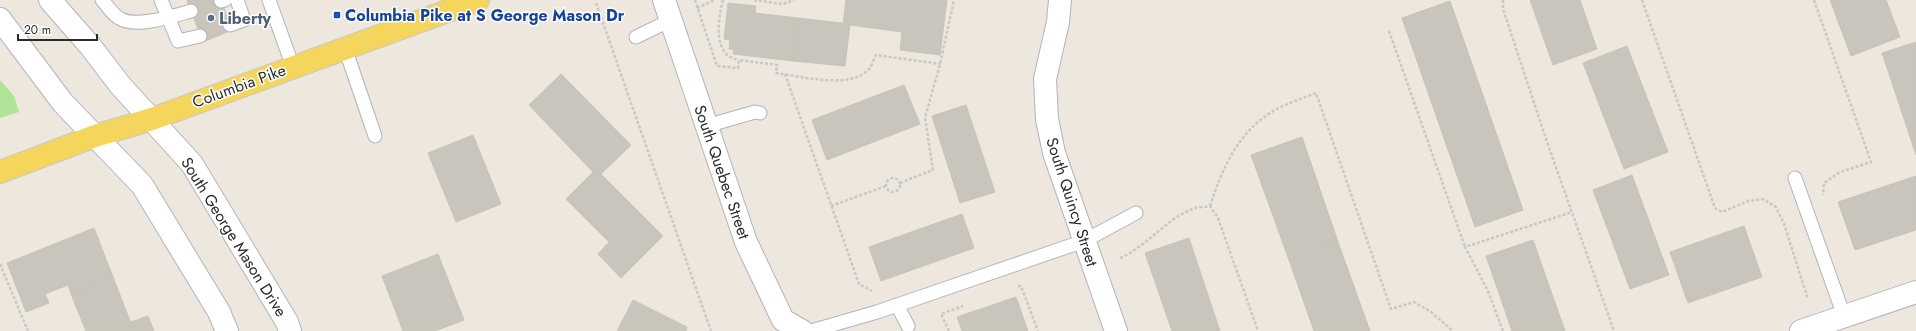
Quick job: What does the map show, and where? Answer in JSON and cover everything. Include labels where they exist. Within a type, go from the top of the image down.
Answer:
[{"type":"main road","name":"Columbia Pike","points":[[0,172],[95,136],[152,119],[478,0]]},
{"type":"street","name":"South George Mason Drive","points":[[50,0],[91,47],[120,85],[192,164],[287,322],[290,331]]},
{"type":"street","name":"South Quebec Street","points":[[664,0],[746,242],[783,320],[802,331]]},
{"type":"street","name":"South Quincy Street","points":[[1060,0],[1058,22],[1045,79],[1047,119],[1054,154],[1116,331]]},
{"type":"street","points":[[0,19],[63,103],[142,185],[219,312],[228,331]]},
{"type":"street","points":[[1801,331],[1916,292]]},
{"type":"lane","points":[[102,0],[119,18],[133,23],[167,18],[191,11]]},
{"type":"lane","points":[[161,0],[167,18],[178,41],[200,36]]},
{"type":"lane","points":[[230,25],[244,20],[237,0]]},
{"type":"lane","points":[[268,0],[293,67]]},
{"type":"lane","points":[[636,37],[671,20]]},
{"type":"lane","points":[[345,48],[375,136]]},
{"type":"lane","points":[[706,126],[755,112],[760,113]]},
{"type":"lane","points":[[1795,178],[1844,316]]},
{"type":"lane","points":[[811,331],[897,305],[1084,241],[1136,213]]},
{"type":"lane","points":[[897,305],[908,326]]},
{"type":"path","points":[[695,0],[717,66],[738,68],[739,60]]},
{"type":"path","points":[[697,8],[715,0]]},
{"type":"path","points":[[723,0],[718,30],[720,44],[728,56],[739,60],[777,65],[776,73],[837,81],[856,78],[868,69],[876,55],[940,64]]},
{"type":"path","points":[[754,0],[783,4],[794,0]]},
{"type":"path","points":[[900,183],[933,170],[926,118],[954,0]]},
{"type":"path","points":[[1503,0],[1503,9],[1614,331]]},
{"type":"path","points":[[1642,0],[1715,208],[1722,212],[1748,202],[1763,199],[1776,207],[1784,224],[1808,299]]},
{"type":"path","points":[[1814,0],[1871,162],[1840,172],[1824,182],[1823,201]]},
{"type":"path","points":[[596,3],[712,331]]},
{"type":"path","points":[[1389,30],[1465,247],[1488,291],[1503,331]]},
{"type":"path","points":[[785,74],[859,284],[869,290],[877,292]]},
{"type":"path","points":[[1210,206],[1226,163],[1242,138],[1263,117],[1288,104],[1316,93],[1392,309],[1414,302],[1431,312],[1453,331]]},
{"type":"path","points":[[832,206],[886,186],[887,182],[892,178],[897,179],[900,183]]},
{"type":"path","points":[[886,186],[890,192],[895,192],[899,190],[900,183]]},
{"type":"path","points":[[1120,258],[1134,253],[1175,218],[1195,208],[1210,206]]},
{"type":"path","points":[[1210,206],[1218,218],[1258,331]]},
{"type":"path","points":[[1465,247],[1572,212]]},
{"type":"path","points":[[0,264],[28,331]]},
{"type":"path","points":[[1014,288],[1021,286],[1038,331]]},
{"type":"path","points":[[949,331],[941,314],[970,304]]},
{"type":"green space","points":[[0,80],[14,96],[19,112],[0,118]]},
{"type":"building","name":"Liberty","points":[[187,0],[221,0],[232,30],[203,42]]},
{"type":"building","points":[[846,0],[947,0],[940,55],[900,50],[902,32],[843,24]]},
{"type":"building","points":[[1530,0],[1580,0],[1597,49],[1553,65]]},
{"type":"building","points":[[1830,0],[1886,0],[1900,37],[1851,56]]},
{"type":"building","points":[[1450,1],[1523,210],[1475,227],[1402,18]]},
{"type":"building","points":[[728,3],[756,6],[755,13],[798,18],[793,61],[733,54],[734,49],[729,49],[730,40],[724,39]]},
{"type":"building","points":[[798,18],[850,24],[845,66],[793,61]]},
{"type":"building","points":[[1916,42],[1916,155],[1882,53]]},
{"type":"building","points":[[1627,46],[1668,152],[1624,169],[1583,63]]},
{"type":"building","points":[[561,74],[631,145],[601,174],[593,172],[529,105]]},
{"type":"building","points":[[904,85],[920,124],[827,160],[812,120]]},
{"type":"building","points":[[966,105],[995,192],[960,203],[932,116]]},
{"type":"building","points":[[473,135],[501,204],[456,222],[428,153]]},
{"type":"building","points":[[1302,137],[1338,242],[1289,260],[1251,155]]},
{"type":"building","points":[[593,172],[601,174],[663,236],[621,278],[598,254],[609,242],[566,199]]},
{"type":"building","points":[[1632,175],[1669,275],[1630,289],[1593,190]]},
{"type":"building","points":[[1916,176],[1916,230],[1855,250],[1838,202]]},
{"type":"building","points":[[962,214],[974,248],[881,281],[869,247]]},
{"type":"building","points":[[1744,226],[1762,277],[1688,303],[1670,252]]},
{"type":"building","points":[[94,228],[113,277],[71,294],[68,285],[45,294],[49,303],[26,312],[7,263]]},
{"type":"building","points":[[1189,238],[1220,331],[1172,331],[1145,253]]},
{"type":"building","points":[[1533,240],[1565,331],[1512,331],[1486,256]]},
{"type":"building","points":[[1338,242],[1370,331],[1314,331],[1289,260]]},
{"type":"building","points":[[438,254],[464,320],[435,331],[403,331],[382,276]]},
{"type":"building","points":[[113,277],[134,331],[86,331],[71,294]]},
{"type":"building","points":[[1016,297],[1028,331],[962,331],[957,317]]},
{"type":"building","points":[[633,300],[687,327],[686,331],[617,331]]},
{"type":"building","points":[[148,316],[154,331],[134,331],[131,322]]},
{"type":"place","name":"Columbia Pike at S George Mason Dr","points":[[337,15]]},
{"type":"place","name":"Liberty","points":[[211,18]]}]
